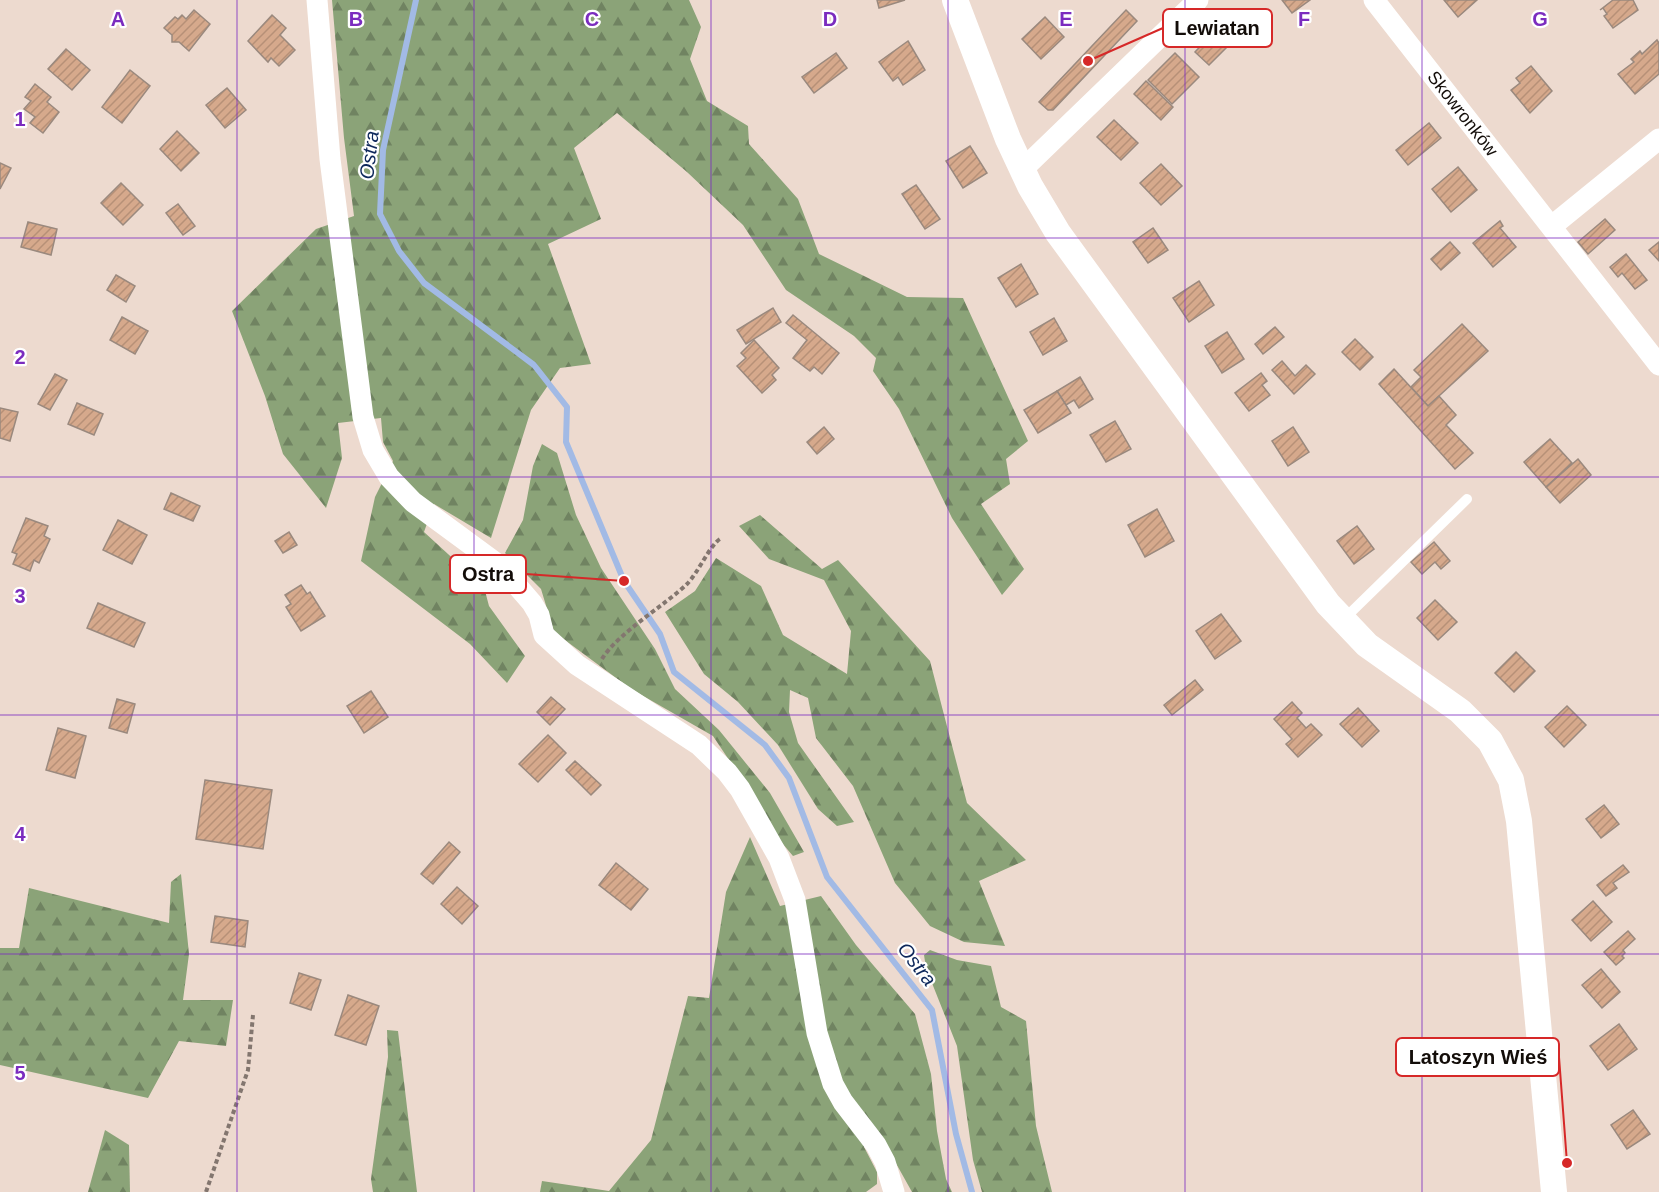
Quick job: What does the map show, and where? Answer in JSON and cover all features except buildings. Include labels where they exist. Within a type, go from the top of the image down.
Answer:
[{"type":"street","points":[[317,0],[332,177],[363,417],[373,450],[399,490],[500,566],[532,603],[539,615],[544,635],[577,665],[685,734],[712,757],[740,789],[765,831],[795,900],[817,1033],[826,1066],[843,1102],[865,1128],[885,1162],[894,1192]]},
{"type":"street","points":[[955,0],[1022,170],[1058,233],[1284,546],[1342,621],[1383,659],[1460,711],[1478,727],[1505,766],[1519,821],[1554,1192]]},
{"type":"street","points":[[1022,170],[1198,0]]},
{"type":"street","name":"Skowronków","points":[[1374,0],[1659,365]]},
{"type":"street","points":[[1552,226],[1659,139]]},
{"type":"lane","points":[[1342,621],[1467,499]]},
{"type":"path","points":[[593,674],[606,653],[666,599],[686,585],[702,566],[715,542],[720,539]]},
{"type":"path","points":[[206,1192],[248,1070],[253,1015]]},
{"type":"green space","points":[[332,0],[689,0],[701,27],[690,59],[707,101],[748,126],[749,144],[798,199],[819,254],[907,297],[963,298],[1028,441],[1006,459],[1010,484],[981,504],[1024,569],[1002,595],[952,518],[899,409],[873,371],[876,358],[854,336],[786,290],[743,225],[687,172],[617,113],[574,148],[601,219],[548,244],[591,364],[560,368],[531,410],[491,538],[434,504],[424,532],[484,587],[489,606],[525,656],[507,683],[470,644],[361,561],[375,497],[393,461],[383,442],[381,418],[338,423],[342,458],[326,508],[283,454],[265,396],[232,311],[316,229],[354,216],[344,138]]},
{"type":"green space","points":[[542,444],[557,453],[576,515],[601,568],[655,649],[675,689],[719,730],[770,793],[804,852],[793,856],[771,830],[755,799],[713,736],[631,689],[554,632],[541,589],[505,553],[523,520],[533,466]]},
{"type":"green space","points":[[760,515],[822,569],[838,560],[930,661],[967,803],[1026,860],[979,881],[1005,946],[964,942],[930,926],[895,883],[853,786],[816,738],[808,698],[790,690],[789,712],[798,743],[854,822],[837,826],[818,809],[778,745],[738,702],[704,674],[665,612],[695,591],[716,558],[761,586],[783,635],[847,674],[851,631],[824,580],[769,559],[739,526]]},
{"type":"green space","points":[[750,837],[780,906],[821,896],[856,945],[915,1014],[931,1074],[937,1131],[946,1179],[952,1192],[912,1192],[879,1133],[864,1147],[877,1172],[877,1184],[866,1192],[540,1192],[542,1181],[609,1191],[651,1140],[688,996],[709,998],[726,892]]},
{"type":"green space","points":[[181,874],[189,954],[183,1000],[233,1000],[226,1046],[179,1041],[148,1098],[0,1065],[0,948],[19,948],[29,888],[169,923],[171,882]]},
{"type":"green space","points":[[930,950],[957,960],[991,966],[1001,1007],[1026,1021],[1036,1126],[1052,1192],[982,1192],[973,1160],[957,1046],[926,968],[924,955]]},
{"type":"green space","points":[[387,1030],[398,1031],[417,1192],[373,1192],[371,1179],[388,1057]]},
{"type":"green space","points":[[105,1130],[129,1145],[130,1192],[88,1192]]},
{"type":"waterway","name":"Ostra","points":[[416,0],[383,150],[380,214],[399,251],[424,283],[534,365],[567,407],[566,442],[624,581],[660,634],[674,672],[765,745],[789,778],[827,877],[932,1010],[956,1134],[972,1192]]},
{"type":"place","name":"Lewiatan","points":[[1088,61]]},
{"type":"place","name":"Ostra","points":[[624,581]]},
{"type":"place","name":"Latoszyn Wieś","points":[[1567,1163]]}]
